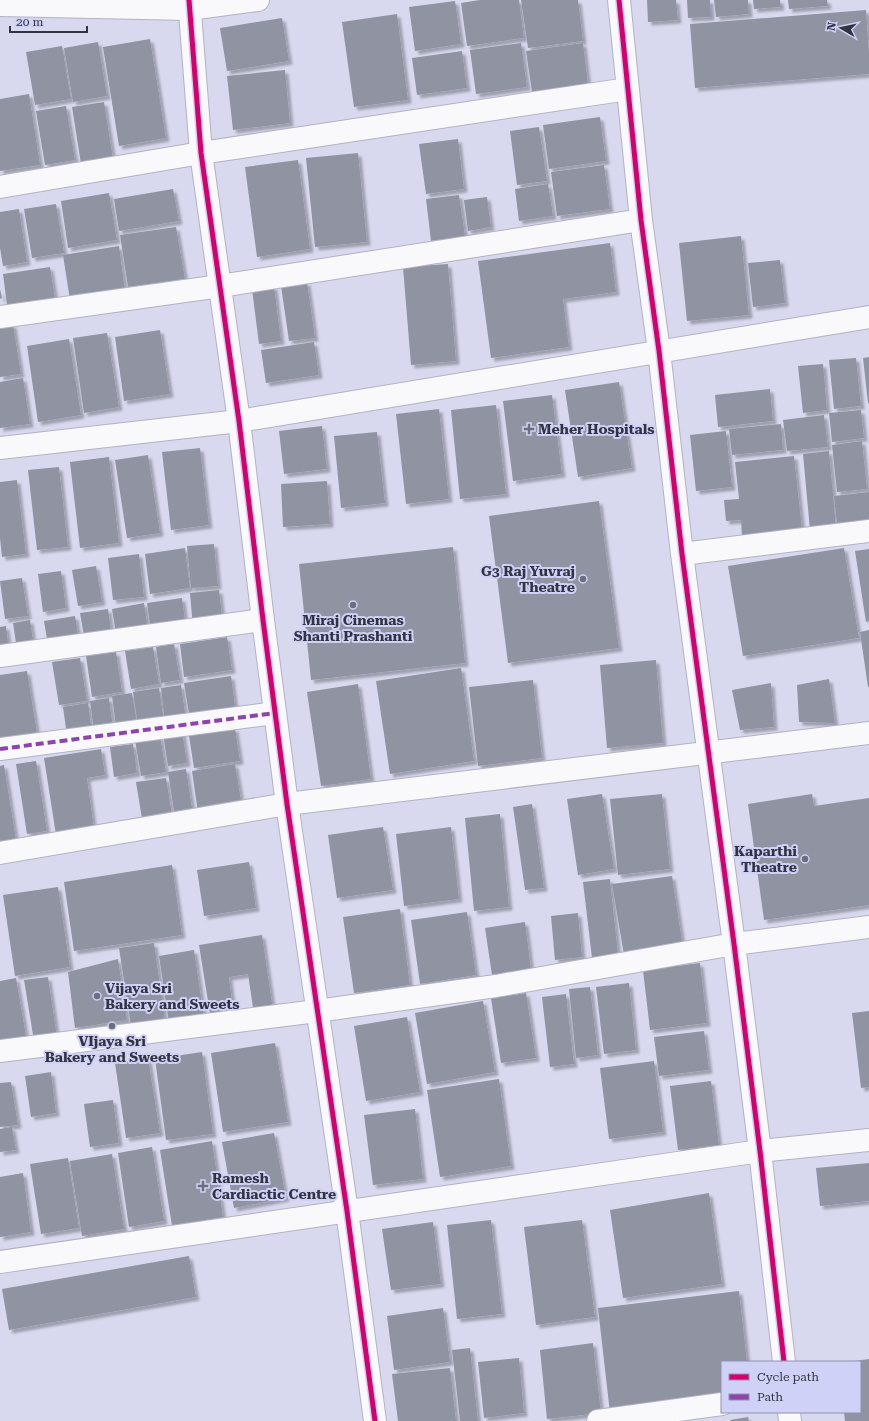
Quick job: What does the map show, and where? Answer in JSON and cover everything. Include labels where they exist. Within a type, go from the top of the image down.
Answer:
[{"type":"street","points":[[0,5],[189,5],[258,0]]},
{"type":"street","points":[[619,0],[641,220],[659,351],[682,554],[760,1151],[784,1361]]},
{"type":"street","points":[[189,5],[201,153],[239,421],[287,804],[347,1211],[375,1421]]},
{"type":"street","points":[[0,187],[201,153],[628,89]]},
{"type":"street","points":[[0,317],[220,286],[641,220]]},
{"type":"street","points":[[0,448],[239,421],[869,317]]},
{"type":"street","points":[[682,554],[869,531]]},
{"type":"street","points":[[0,656],[263,620]]},
{"type":"street","points":[[0,749],[275,713]]},
{"type":"street","points":[[0,853],[287,804],[869,732]]},
{"type":"street","points":[[0,1050],[317,1011],[496,986],[734,944],[869,927]]},
{"type":"street","points":[[0,1262],[760,1151],[869,1140]]},
{"type":"street","points":[[598,1421],[721,1404]]},
{"type":"building","points":[[480,0],[519,0],[524,38],[467,46],[461,3]]},
{"type":"building","points":[[521,0],[578,0],[583,41],[528,48]]},
{"type":"building","points":[[647,0],[676,0],[678,20],[648,22]]},
{"type":"building","points":[[687,0],[710,0],[711,17],[688,18]]},
{"type":"building","points":[[714,0],[748,0],[749,14],[716,17]]},
{"type":"building","points":[[753,0],[780,0],[781,7],[754,9]]},
{"type":"building","points":[[788,0],[827,0],[828,6],[789,9]]},
{"type":"building","points":[[455,1],[461,44],[415,51],[409,7]]},
{"type":"building","points":[[866,10],[869,74],[695,88],[690,24]]},
{"type":"building","points":[[397,14],[408,100],[354,107],[342,22]]},
{"type":"building","points":[[282,18],[289,61],[227,71],[220,28]]},
{"type":"building","points":[[150,39],[166,138],[119,146],[103,47]]},
{"type":"building","points":[[98,42],[107,96],[73,102],[64,48]]},
{"type":"building","points":[[521,43],[527,87],[476,94],[470,50]]},
{"type":"building","points":[[583,43],[588,84],[532,92],[526,51]]},
{"type":"building","points":[[62,46],[71,99],[35,105],[26,52]]},
{"type":"building","points":[[462,51],[467,88],[417,95],[412,58]]},
{"type":"building","points":[[285,70],[290,123],[233,130],[227,76]]},
{"type":"building","points":[[29,94],[40,165],[0,171],[0,99]]},
{"type":"building","points":[[104,102],[113,159],[81,164],[72,107]]},
{"type":"building","points":[[66,106],[75,160],[45,165],[36,111]]},
{"type":"building","points":[[600,117],[606,161],[549,169],[543,125]]},
{"type":"building","points":[[539,127],[547,181],[517,185],[510,131]]},
{"type":"building","points":[[458,139],[464,189],[426,194],[419,144]]},
{"type":"building","points":[[358,153],[367,242],[315,247],[306,158]]},
{"type":"building","points":[[298,160],[310,249],[257,257],[245,167]]},
{"type":"building","points":[[604,165],[610,209],[557,216],[551,172]]},
{"type":"building","points":[[548,184],[553,216],[519,221],[515,189]]},
{"type":"building","points":[[173,189],[179,221],[119,231],[114,199]]},
{"type":"building","points":[[109,193],[117,240],[68,248],[61,201]]},
{"type":"building","points":[[459,195],[465,236],[431,241],[426,199]]},
{"type":"building","points":[[487,197],[491,227],[468,231],[464,200]]},
{"type":"building","points":[[56,204],[64,253],[32,258],[24,209]]},
{"type":"building","points":[[19,209],[27,262],[3,266],[0,248],[0,212]]},
{"type":"building","points":[[176,227],[185,279],[128,287],[120,235]]},
{"type":"building","points":[[741,236],[749,315],[687,321],[679,243]]},
{"type":"building","points":[[610,243],[616,292],[563,299],[569,347],[491,358],[478,261]]},
{"type":"building","points":[[119,246],[125,291],[70,300],[63,255]]},
{"type":"building","points":[[780,260],[785,303],[753,307],[748,263]]},
{"type":"building","points":[[448,264],[456,361],[411,365],[403,267]]},
{"type":"building","points":[[50,267],[55,298],[7,305],[3,274]]},
{"type":"building","points":[[307,282],[315,338],[289,341],[281,286]]},
{"type":"building","points":[[274,286],[281,341],[259,344],[252,289]]},
{"type":"building","points":[[13,324],[21,374],[0,377],[0,326]]},
{"type":"building","points":[[160,330],[170,394],[124,401],[115,337]]},
{"type":"building","points":[[107,333],[119,407],[84,413],[73,338]]},
{"type":"building","points":[[69,339],[81,415],[38,422],[27,346]]},
{"type":"building","points":[[314,342],[319,375],[266,383],[261,350]]},
{"type":"building","points":[[869,357],[869,403],[868,403],[863,358]]},
{"type":"building","points":[[856,358],[861,406],[834,409],[829,360]]},
{"type":"building","points":[[823,364],[827,410],[803,413],[798,366]]},
{"type":"building","points":[[23,378],[30,424],[0,428],[0,382]]},
{"type":"building","points":[[619,382],[632,468],[578,477],[565,390]]},
{"type":"building","points":[[770,389],[773,421],[718,427],[715,395]]},
{"type":"building","points":[[552,395],[562,474],[513,481],[503,401]]},
{"type":"building","points":[[496,405],[506,494],[460,499],[451,410]]},
{"type":"building","points":[[439,409],[449,499],[406,504],[396,414]]},
{"type":"building","points":[[861,410],[864,438],[832,442],[829,413]]},
{"type":"building","points":[[824,415],[828,447],[787,451],[783,420]]},
{"type":"building","points":[[781,424],[783,450],[732,455],[729,429]]},
{"type":"building","points":[[322,426],[327,469],[284,474],[279,431]]},
{"type":"building","points":[[726,431],[732,487],[696,491],[690,435]]},
{"type":"building","points":[[377,432],[385,503],[341,508],[334,436]]},
{"type":"building","points":[[862,441],[867,489],[837,492],[832,445]]},
{"type":"building","points":[[200,448],[209,525],[171,530],[162,452]]},
{"type":"building","points":[[829,451],[836,528],[810,530],[803,454]]},
{"type":"building","points":[[148,455],[160,533],[127,538],[115,460]]},
{"type":"building","points":[[794,456],[802,529],[742,536],[741,520],[726,521],[724,500],[739,499],[735,462]]},
{"type":"building","points":[[109,457],[119,543],[80,548],[70,462]]},
{"type":"building","points":[[59,467],[68,547],[37,550],[28,470]]},
{"type":"building","points":[[17,480],[26,554],[2,557],[0,538],[0,482]]},
{"type":"building","points":[[327,481],[330,524],[283,527],[281,484]]},
{"type":"building","points":[[869,492],[869,529],[838,533],[834,496]]},
{"type":"building","points":[[599,501],[619,648],[508,663],[489,516]]},
{"type":"building","points":[[214,544],[218,586],[191,588],[187,546]]},
{"type":"building","points":[[453,547],[465,663],[311,680],[299,564]]},
{"type":"building","points":[[185,548],[190,588],[150,594],[145,554]]},
{"type":"building","points":[[844,548],[859,638],[743,656],[728,566]]},
{"type":"building","points":[[869,549],[869,621],[866,622],[855,551]]},
{"type":"building","points":[[139,554],[144,597],[113,600],[108,558]]},
{"type":"building","points":[[96,566],[102,602],[78,606],[72,570]]},
{"type":"building","points":[[61,571],[66,608],[43,612],[38,574]]},
{"type":"building","points":[[22,578],[28,616],[5,619],[0,581]]},
{"type":"building","points":[[219,590],[223,624],[193,628],[190,593]]},
{"type":"building","points":[[182,598],[187,635],[152,640],[147,603]]},
{"type":"building","points":[[144,603],[150,641],[118,646],[112,609]]},
{"type":"building","points":[[108,609],[112,638],[85,642],[80,613]]},
{"type":"building","points":[[75,616],[79,640],[48,645],[44,621]]},
{"type":"building","points":[[30,620],[34,647],[17,650],[13,623]]},
{"type":"building","points":[[6,626],[9,652],[0,653],[0,627]]},
{"type":"building","points":[[869,630],[869,687],[868,687],[860,632]]},
{"type":"building","points":[[227,637],[232,670],[184,677],[180,644]]},
{"type":"building","points":[[174,644],[180,680],[161,683],[156,647]]},
{"type":"building","points":[[153,647],[159,684],[131,689],[125,651]]},
{"type":"building","points":[[116,652],[122,692],[92,697],[86,656]]},
{"type":"building","points":[[80,658],[87,701],[59,705],[52,662]]},
{"type":"building","points":[[656,660],[663,743],[607,748],[600,665]]},
{"type":"building","points":[[461,668],[474,761],[390,774],[376,681]]},
{"type":"building","points":[[27,671],[38,739],[0,745],[0,675]]},
{"type":"building","points":[[231,676],[236,713],[190,720],[184,683]]},
{"type":"building","points":[[829,679],[835,723],[799,722],[797,685]]},
{"type":"building","points":[[533,680],[542,758],[478,766],[469,687]]},
{"type":"building","points":[[771,683],[774,727],[740,730],[732,690]]},
{"type":"building","points":[[358,684],[371,779],[321,786],[307,692]]},
{"type":"building","points":[[181,685],[186,720],[165,723],[161,688]]},
{"type":"building","points":[[159,688],[164,722],[138,726],[133,692]]},
{"type":"building","points":[[132,693],[137,724],[116,727],[112,696]]},
{"type":"building","points":[[109,698],[113,728],[94,731],[90,701]]},
{"type":"building","points":[[88,703],[92,732],[67,736],[63,707]]},
{"type":"building","points":[[235,728],[240,761],[194,768],[189,736]]},
{"type":"building","points":[[182,731],[187,763],[168,766],[163,734]]},
{"type":"building","points":[[160,736],[166,772],[141,776],[135,740]]},
{"type":"building","points":[[133,744],[137,773],[114,777],[110,747]]},
{"type":"building","points":[[101,749],[105,775],[87,778],[94,829],[56,835],[44,758]]},
{"type":"building","points":[[36,761],[47,831],[27,834],[16,764]]},
{"type":"building","points":[[235,764],[242,806],[198,813],[192,771]]},
{"type":"building","points":[[4,765],[16,840],[0,843],[0,766]]},
{"type":"building","points":[[186,769],[193,815],[175,818],[168,772]]},
{"type":"building","points":[[166,778],[173,820],[143,825],[136,782]]},
{"type":"building","points":[[602,794],[614,869],[578,875],[567,799]]},
{"type":"building","points":[[662,794],[670,869],[618,875],[610,799]]},
{"type":"building","points":[[812,794],[814,806],[869,798],[869,905],[764,920],[748,804]]},
{"type":"building","points":[[532,804],[544,888],[525,890],[513,807]]},
{"type":"building","points":[[500,814],[509,907],[474,911],[465,818]]},
{"type":"building","points":[[383,827],[393,890],[337,898],[328,835]]},
{"type":"building","points":[[451,827],[459,899],[404,906],[396,834]]},
{"type":"building","points":[[249,862],[256,908],[204,916],[197,870]]},
{"type":"building","points":[[172,865],[182,935],[74,951],[64,882]]},
{"type":"building","points":[[672,876],[683,948],[624,955],[612,884]]},
{"type":"building","points":[[610,879],[618,955],[592,958],[583,882]]},
{"type":"building","points":[[58,887],[70,967],[15,976],[3,895]]},
{"type":"building","points":[[400,909],[410,985],[354,993],[343,917]]},
{"type":"building","points":[[467,912],[476,975],[420,984],[411,920]]},
{"type":"building","points":[[578,913],[582,957],[555,960],[551,916]]},
{"type":"building","points":[[525,922],[531,969],[492,975],[485,928]]},
{"type":"building","points":[[262,935],[273,1010],[254,1014],[248,974],[229,977],[234,1017],[211,1020],[199,945]]},
{"type":"building","points":[[154,943],[165,1021],[131,1026],[119,948]]},
{"type":"building","points":[[194,950],[204,1017],[169,1023],[159,956]]},
{"type":"building","name":"Vijaya Sri Bakery and Sweets","points":[[118,959],[127,1020],[75,1028],[68,972]]},
{"type":"building","points":[[700,963],[707,1023],[650,1030],[643,970]]},
{"type":"building","points":[[48,977],[57,1037],[34,1041],[24,980]]},
{"type":"building","points":[[16,978],[27,1042],[0,1046],[0,981]]},
{"type":"building","points":[[629,983],[636,1050],[604,1054],[596,987]]},
{"type":"building","points":[[590,987],[598,1055],[576,1058],[569,989]]},
{"type":"building","points":[[526,993],[536,1058],[501,1063],[491,998]]},
{"type":"building","points":[[566,994],[574,1064],[550,1067],[542,997]]},
{"type":"building","points":[[483,1001],[495,1072],[427,1084],[415,1013]]},
{"type":"building","points":[[869,1011],[869,1087],[861,1088],[852,1013]]},
{"type":"building","points":[[407,1017],[420,1092],[366,1101],[354,1026]]},
{"type":"building","points":[[704,1031],[709,1070],[659,1076],[654,1037]]},
{"type":"building","points":[[275,1043],[288,1122],[223,1132],[211,1053]]},
{"type":"building","points":[[202,1052],[213,1134],[166,1140],[155,1059]]},
{"type":"building","points":[[148,1058],[160,1133],[126,1138],[115,1063]]},
{"type":"building","points":[[654,1061],[663,1132],[609,1139],[600,1068]]},
{"type":"building","points":[[51,1072],[56,1113],[31,1117],[25,1076]]},
{"type":"building","points":[[499,1079],[511,1166],[440,1177],[427,1090]]},
{"type":"building","points":[[711,1081],[719,1145],[678,1150],[670,1086]]},
{"type":"building","points":[[11,1082],[18,1125],[0,1127],[0,1083]]},
{"type":"building","points":[[113,1100],[119,1143],[90,1147],[84,1104]]},
{"type":"building","points":[[415,1109],[423,1179],[373,1185],[364,1115]]},
{"type":"building","points":[[12,1127],[16,1150],[0,1152],[0,1129]]},
{"type":"building","points":[[274,1133],[286,1198],[234,1208],[222,1142]]},
{"type":"building","points":[[212,1141],[223,1217],[172,1226],[160,1150]]},
{"type":"building","points":[[152,1147],[164,1221],[129,1227],[118,1153]]},
{"type":"building","points":[[112,1154],[124,1229],[82,1236],[70,1161]]},
{"type":"building","points":[[68,1158],[79,1228],[41,1234],[30,1164]]},
{"type":"building","points":[[869,1163],[869,1201],[820,1206],[816,1168]]},
{"type":"building","points":[[23,1173],[31,1232],[0,1237],[0,1177]]},
{"type":"building","points":[[709,1193],[722,1284],[623,1298],[610,1210]]},
{"type":"building","points":[[491,1220],[502,1314],[457,1319],[447,1225]]},
{"type":"building","points":[[582,1220],[595,1317],[536,1325],[524,1227]]},
{"type":"building","points":[[433,1222],[441,1284],[391,1290],[382,1229]]},
{"type":"building","points":[[189,1256],[196,1297],[9,1330],[2,1289]]},
{"type":"building","points":[[739,1291],[747,1361],[721,1361],[721,1399],[610,1413],[598,1308]]},
{"type":"building","points":[[443,1308],[450,1362],[394,1370],[387,1316]]},
{"type":"building","points":[[593,1343],[601,1413],[547,1419],[540,1350]]},
{"type":"building","points":[[470,1348],[478,1421],[460,1421],[452,1350]]},
{"type":"building","points":[[519,1358],[524,1413],[484,1418],[478,1362]]},
{"type":"building","points":[[869,1359],[869,1421],[845,1421],[844,1413],[861,1413],[861,1361],[855,1361]]},
{"type":"building","points":[[450,1368],[456,1421],[398,1421],[392,1374]]},
{"type":"building","points":[[748,1417],[749,1421],[730,1420]]},
{"type":"marked path","points":[[0,749],[275,713]]},
{"type":"cycle path","points":[[189,0],[201,153],[239,421],[287,804],[347,1211],[375,1421]]},
{"type":"cycle path","points":[[619,0],[641,220],[659,351],[682,554],[760,1151],[784,1361]]},
{"type":"place","name":"Meher Hospitals","points":[[529,429]]},
{"type":"place","name":"G3 Raj Yuvraj Theatre","points":[[583,579]]},
{"type":"place","name":"Miraj Cinemas Shanti Prashanti","points":[[353,605]]},
{"type":"place","name":"Kaparthi Theatre","points":[[805,859]]},
{"type":"place","name":"Vijaya Sri Bakery and Sweets","points":[[97,996]]},
{"type":"place","name":"VIjaya Sri Bakery and Sweets","points":[[112,1026]]},
{"type":"place","name":"Ramesh Cardiactic Centre","points":[[203,1186]]}]
